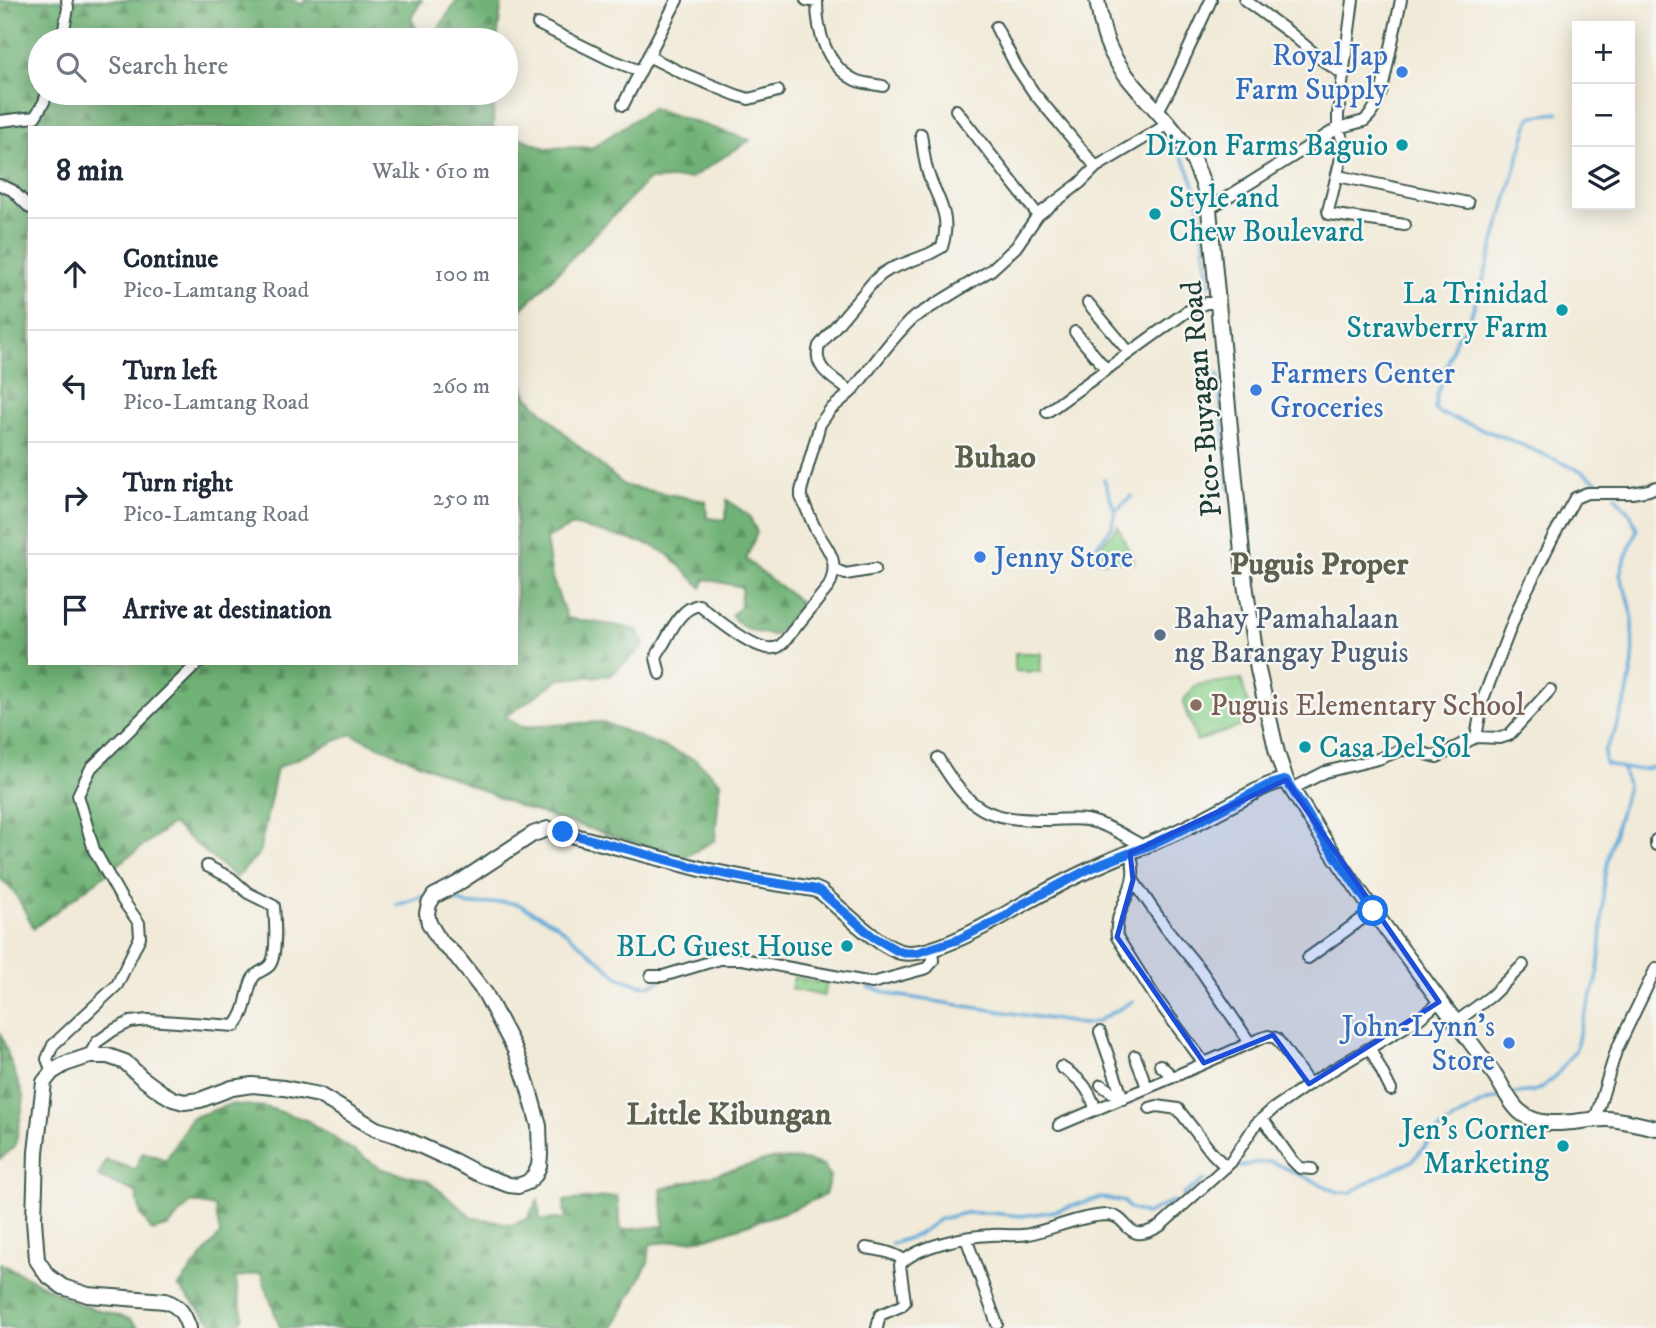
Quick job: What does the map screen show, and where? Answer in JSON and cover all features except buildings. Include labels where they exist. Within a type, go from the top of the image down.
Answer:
[{"type":"main road","name":"Pico-Buyagan Road","points":[[1097,0],[1111,52],[1186,148],[1206,192],[1210,208],[1213,303],[1245,584],[1262,692],[1273,739],[1289,784],[1373,911],[1521,1114],[1556,1124],[1595,1120]]},
{"type":"main road","points":[[189,1328],[183,1312],[174,1304],[88,1295],[63,1287],[47,1275],[37,1260],[34,1220],[36,1152],[44,1082],[51,1072],[65,1064],[89,1056],[108,1056],[125,1062],[161,1092],[184,1102],[252,1085],[319,1095],[376,1129],[399,1136],[489,1178],[518,1186],[535,1175],[541,1155],[540,1126],[528,1086],[514,1048],[485,993],[457,957],[439,940],[429,923],[427,913],[434,896],[533,834],[548,829],[705,870],[814,889],[872,936],[896,950],[916,953],[957,940],[1102,863],[1188,827],[1268,785],[1289,784]]},
{"type":"main road","points":[[1595,1120],[1610,1119],[1656,1128]]},
{"type":"street","points":[[64,28],[67,0]]},
{"type":"street","points":[[623,105],[677,0]]},
{"type":"street","points":[[1157,111],[1172,85],[1210,0]]},
{"type":"street","points":[[1245,0],[1344,75]]},
{"type":"street","points":[[1353,0],[1338,114],[1343,150],[1327,208],[1329,214],[1405,225]]},
{"type":"street","points":[[1210,208],[1338,128],[1364,121],[1376,107],[1382,90],[1401,0]]},
{"type":"street","points":[[814,1],[822,41],[834,62],[856,80],[883,86]]},
{"type":"street","points":[[538,24],[640,71]]},
{"type":"street","points":[[996,27],[1034,93],[1096,167]]},
{"type":"street","points":[[648,56],[682,73],[749,99],[778,91]]},
{"type":"street","points":[[0,121],[35,117],[42,105]]},
{"type":"street","points":[[956,110],[1038,215]]},
{"type":"street","points":[[660,674],[656,658],[658,653],[679,618],[694,606],[699,605],[759,646],[777,648],[830,586],[834,569],[834,560],[816,530],[801,491],[820,424],[830,410],[851,392],[913,318],[991,270],[1016,247],[1038,215],[1080,183],[1096,167],[1168,124]]},
{"type":"street","points":[[851,392],[820,366],[817,360],[818,346],[873,282],[890,269],[942,247],[945,236],[946,219],[928,171],[921,134]]},
{"type":"street","points":[[1338,176],[1468,203]]},
{"type":"street","points":[[0,185],[12,190],[28,206]]},
{"type":"street","points":[[1088,303],[1129,352]]},
{"type":"street","points":[[1047,412],[1186,313],[1213,303]]},
{"type":"street","points":[[1075,332],[1105,369]]},
{"type":"street","points":[[1476,737],[1483,699],[1519,606],[1575,498],[1587,492],[1632,493],[1656,486]]},
{"type":"street","points":[[834,569],[846,574],[875,569]]},
{"type":"street","points":[[51,1072],[47,1059],[53,1045],[117,985],[140,937],[139,923],[121,898],[94,850],[78,795],[91,768],[196,665]]},
{"type":"street","points":[[1289,784],[1401,750],[1438,756],[1476,737],[1500,738],[1510,735],[1550,690]]},
{"type":"street","points":[[938,758],[960,792],[985,811],[1017,819],[1089,821],[1105,826],[1145,847]]},
{"type":"street","points":[[1130,853],[1134,866],[1133,880],[1125,898],[1117,937],[1203,1063]]},
{"type":"street","points":[[89,1056],[97,1042],[130,1022],[148,1020],[235,1026],[243,1016],[248,989],[254,975],[269,966],[274,957],[274,906],[247,893],[231,878],[207,866]]},
{"type":"street","points":[[1133,880],[1166,928],[1202,972],[1250,1043]]},
{"type":"street","points":[[1308,958],[1373,911]]},
{"type":"street","points":[[651,976],[663,976],[720,959],[732,959],[872,983],[928,968],[933,961],[932,948]]},
{"type":"street","points":[[1456,1022],[1491,996],[1523,965]]},
{"type":"street","points":[[1595,1120],[1616,1051],[1656,968]]},
{"type":"street","points":[[877,1328],[880,1315],[905,1302],[900,1265],[904,1260],[939,1244],[991,1235],[1028,1234],[1109,1215],[1116,1217],[1131,1231],[1140,1234],[1150,1232],[1167,1221],[1231,1162],[1256,1124],[1273,1109],[1309,1084],[1420,1018],[1439,1002]]},
{"type":"street","points":[[1100,1032],[1123,1099]]},
{"type":"street","points":[[1059,1125],[1268,1036],[1276,1038],[1309,1084]]},
{"type":"street","points":[[1370,1048],[1391,1090]]},
{"type":"street","points":[[1135,1056],[1147,1087]]},
{"type":"street","points":[[1160,1066],[1173,1077]]},
{"type":"street","points":[[1061,1067],[1085,1085],[1096,1110]]},
{"type":"street","points":[[1101,1085],[1123,1099]]},
{"type":"street","points":[[1150,1108],[1157,1106],[1178,1109],[1226,1167]]},
{"type":"street","points":[[1262,1118],[1291,1160],[1300,1168],[1312,1169]]},
{"type":"street","points":[[966,1238],[998,1324]]},
{"type":"street","points":[[866,1248],[895,1254],[904,1260]]},
{"type":"highlighted area","points":[[1286,780],[1439,1002],[1309,1084],[1273,1035],[1204,1063],[1117,937],[1133,880],[1130,853]]},
{"type":"green space","points":[[0,0],[295,0],[302,5],[305,0],[422,0],[411,18],[416,28],[28,28],[28,105],[494,105],[493,126],[28,126],[28,665],[518,665],[518,371],[527,396],[569,438],[625,486],[706,501],[707,518],[726,520],[727,500],[749,516],[757,532],[746,559],[801,603],[774,635],[755,632],[745,628],[731,615],[739,609],[742,587],[705,579],[702,588],[670,556],[651,545],[573,525],[546,539],[552,578],[567,618],[639,631],[644,646],[611,675],[560,679],[505,717],[522,727],[603,722],[696,760],[720,782],[715,840],[684,858],[516,805],[351,734],[277,768],[259,854],[236,878],[172,824],[34,928],[15,893],[0,878]]},
{"type":"green space","points":[[457,0],[502,0],[498,28],[439,28]]},
{"type":"green space","points":[[652,108],[750,140],[691,178],[648,180],[518,313],[518,137],[545,148],[593,147]]},
{"type":"green space","points":[[1118,526],[1134,562],[1097,560],[1102,545]]},
{"type":"green space","points":[[1015,653],[1041,653],[1040,672],[1015,671]]},
{"type":"green space","points":[[1241,679],[1253,722],[1197,741],[1184,700],[1196,685]]},
{"type":"green space","points":[[794,977],[827,984],[824,996],[791,989]]},
{"type":"green space","points":[[0,1032],[24,1099],[15,1146],[0,1159]]},
{"type":"green space","points":[[230,1104],[266,1107],[306,1120],[382,1169],[428,1181],[472,1217],[511,1225],[527,1219],[538,1200],[540,1220],[565,1219],[564,1201],[617,1196],[621,1230],[664,1226],[661,1189],[772,1159],[804,1160],[824,1165],[830,1177],[825,1195],[785,1212],[707,1238],[650,1244],[648,1263],[613,1328],[280,1328],[261,1273],[235,1278],[243,1317],[234,1328],[218,1328],[178,1287],[220,1234],[215,1207],[191,1202],[169,1226],[152,1231],[141,1215],[136,1192],[98,1177],[106,1160],[135,1169],[143,1152],[166,1160],[191,1118]]},
{"type":"green space","points":[[0,1263],[78,1304],[130,1319],[139,1328],[0,1328]]},
{"type":"waterway","points":[[1558,113],[1530,118],[1484,277],[1467,327],[1456,338],[1435,409],[1439,413],[1506,438],[1583,472],[1607,489]]},
{"type":"waterway","points":[[1162,131],[1176,147],[1186,165],[1199,203],[1209,286]]},
{"type":"waterway","points":[[1218,373],[1229,488]]},
{"type":"waterway","points":[[1104,479],[1115,511]]},
{"type":"waterway","points":[[1095,557],[1097,545],[1112,527],[1115,511],[1132,496]]},
{"type":"waterway","points":[[1615,496],[1631,515],[1637,530],[1620,575],[1632,617],[1633,662],[1627,696],[1614,733],[1604,751],[1605,763],[1630,769],[1656,767]]},
{"type":"waterway","points":[[1509,1094],[1541,1088],[1556,1076],[1576,1049],[1597,980],[1604,880],[1627,785],[1623,770]]},
{"type":"waterway","points":[[397,905],[428,895]]},
{"type":"waterway","points":[[443,896],[470,905],[504,902],[518,904],[556,924],[619,977],[649,986],[662,980]]},
{"type":"waterway","points":[[868,987],[894,995],[1082,1024],[1096,1022],[1133,1001]]},
{"type":"waterway","points":[[1230,1169],[1272,1162],[1338,1192],[1350,1193],[1413,1160],[1441,1128],[1480,1104],[1502,1096]]},
{"type":"waterway","points":[[1183,1195],[1204,1180]]},
{"type":"waterway","points":[[891,1244],[917,1235],[940,1219],[965,1213],[1021,1216],[1050,1212],[1100,1198],[1123,1201],[1129,1208],[1146,1214],[1173,1201]]},
{"type":"place","name":"Royal Jap Farm Supply","points":[[1402,72]]},
{"type":"place","name":"Dizon Farms Baguio","points":[[1402,145]]},
{"type":"place","name":"Style and Chew Boulevard","points":[[1155,214]]},
{"type":"place","name":"La Trinidad Strawberry Farm","points":[[1562,310]]},
{"type":"place","name":"Farmers Center Groceries","points":[[1256,390]]},
{"type":"place","name":"Jenny Store","points":[[980,557]]},
{"type":"place","name":"Bahay Pamahalaan ng Barangay Puguis","points":[[1160,635]]},
{"type":"place","name":"Puguis Elementary School","points":[[1196,705]]},
{"type":"place","name":"Casa Del Sol","points":[[1305,747]]},
{"type":"place","name":"BLC Guest House","points":[[847,946]]},
{"type":"place","name":"John-Lynn's Store","points":[[1509,1043]]},
{"type":"place","name":"Jen's Corner Marketing","points":[[1563,1146]]},
{"type":"district","name":"Buhao","points":[[995,456]]},
{"type":"district","name":"Puguis Proper","points":[[1319,563]]},
{"type":"district","name":"Little Kibungan","points":[[729,1113]]},
{"type":"route","points":[[563,832],[705,870],[814,889],[872,936],[896,950],[916,953],[957,940],[1089,869],[1150,845],[1268,785],[1286,780],[1373,911]]}]
